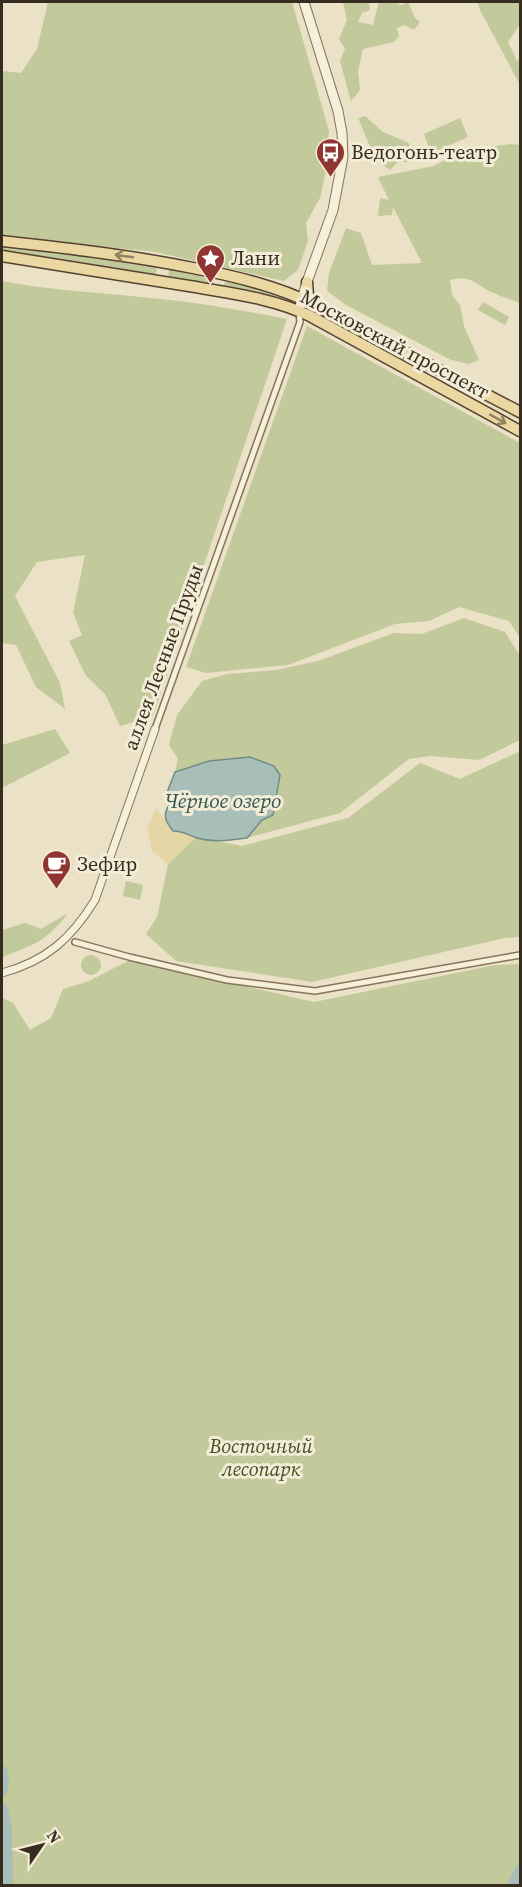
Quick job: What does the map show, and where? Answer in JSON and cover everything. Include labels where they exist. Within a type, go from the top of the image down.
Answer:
[{"type":"main road","name":"Московский проспект","points":[[2,241],[160,261],[226,275],[286,292],[351,323],[520,412]]},
{"type":"main road","name":"Московский проспект","points":[[2,256],[260,299],[299,310],[520,431]]},
{"type":"main road","points":[[158,281],[163,272],[163,265],[160,261]]},
{"type":"main road","points":[[220,292],[218,282],[226,275]]},
{"type":"main road","points":[[307,282],[308,295],[315,305]]},
{"type":"main road","points":[[345,335],[351,323]]},
{"type":"street","points":[[299,310],[301,298],[333,210],[341,170],[343,143],[338,111],[304,2]]},
{"type":"street","points":[[286,292],[298,291],[307,282]]},
{"type":"street","name":"аллея Лесные Пруды","points":[[2,973],[45,956],[68,936],[95,900],[300,322],[299,310]]},
{"type":"street","points":[[75,942],[227,980],[315,991],[520,955]]},
{"type":"green space","points":[[48,2],[292,2],[329,131],[327,167],[320,198],[306,223],[308,241],[298,270],[284,281],[155,252],[2,236],[2,71],[21,73],[37,49]]},
{"type":"green space","points":[[343,2],[369,2],[370,10],[362,13],[358,22],[373,25],[379,2],[394,2],[401,5],[408,2],[415,18],[420,22],[414,30],[405,25],[397,28],[399,36],[394,42],[363,49],[358,71],[360,90],[351,101],[340,61],[345,49],[339,39],[347,20]]},
{"type":"green space","points":[[478,2],[520,2],[520,24],[508,42],[517,61],[520,59],[520,85],[479,8]]},
{"type":"green space","points":[[365,116],[383,132],[409,143],[412,162],[398,162],[390,170],[384,165],[370,147],[358,118]]},
{"type":"green space","points":[[460,118],[468,137],[431,153],[424,134]]},
{"type":"green space","points":[[520,145],[520,303],[493,293],[471,280],[462,278],[450,280],[452,295],[460,305],[464,326],[479,360],[469,364],[451,360],[346,305],[327,291],[329,273],[346,228],[361,233],[372,265],[422,263],[393,207],[392,215],[378,216],[380,198],[389,200],[378,177],[434,166],[478,148]]},
{"type":"green space","points":[[2,246],[41,249],[152,265],[157,269],[156,274],[151,276],[2,252]]},
{"type":"green space","points":[[169,269],[214,281],[213,288],[168,280]]},
{"type":"green space","points":[[2,281],[61,290],[192,303],[287,319],[153,716],[120,726],[105,694],[86,676],[69,641],[82,635],[73,612],[85,555],[37,562],[15,596],[60,683],[65,709],[36,687],[16,645],[2,643]]},
{"type":"green space","points":[[226,281],[291,299],[292,303],[223,286]]},
{"type":"green space","points":[[483,302],[509,317],[505,325],[478,310]]},
{"type":"green space","points":[[307,326],[520,443],[520,638],[509,621],[459,607],[429,621],[395,624],[288,665],[206,673],[186,667]]},
{"type":"green space","points":[[353,330],[520,416],[520,420],[353,333]]},
{"type":"green space","points":[[464,618],[505,632],[520,656],[520,740],[479,760],[430,756],[409,759],[340,813],[247,838],[262,820],[209,761],[175,772],[178,759],[169,745],[177,715],[202,681],[227,674],[276,670],[318,661],[394,633],[422,634]]},
{"type":"green space","points":[[55,729],[70,753],[2,788],[2,745]]},
{"type":"green space","points":[[520,751],[520,937],[505,938],[312,982],[176,961],[146,934],[157,917],[168,864],[196,837],[242,846],[348,818],[420,763],[460,779]]},
{"type":"green space","points":[[126,881],[143,885],[140,900],[123,896]]},
{"type":"green space","points":[[68,913],[53,930],[39,941],[2,957],[2,930],[25,923],[41,929]]},
{"type":"green space","points":[[87,955],[95,955],[101,961],[101,969],[95,975],[87,975],[81,969],[81,961]]},
{"type":"green space","name":"Восточный лесопарк","points":[[130,960],[314,1002],[495,965],[520,964],[520,1885],[2,1885],[2,998],[13,1003],[30,1030],[51,1018],[63,989],[89,981]]},
{"type":"sand","points":[[156,808],[173,831],[185,831],[196,837],[168,864],[152,851],[147,829]]},
{"type":"water","name":"Чёрное озеро","points":[[250,757],[274,766],[280,775],[273,815],[262,820],[247,838],[210,840],[173,831],[166,819],[169,805],[166,795],[175,772],[209,761]]},
{"type":"waterway","points":[[2,1772],[2,1790]]},
{"type":"waterway","points":[[2,1809],[6,1828],[7,1886]]},
{"type":"waterway","points":[[513,1886],[520,1871]]},
{"type":"place","name":"Ведогонь-театр","points":[[330,178]]},
{"type":"place","name":"Лани","points":[[210,284]]},
{"type":"place","name":"Зефир","points":[[56,890]]}]
